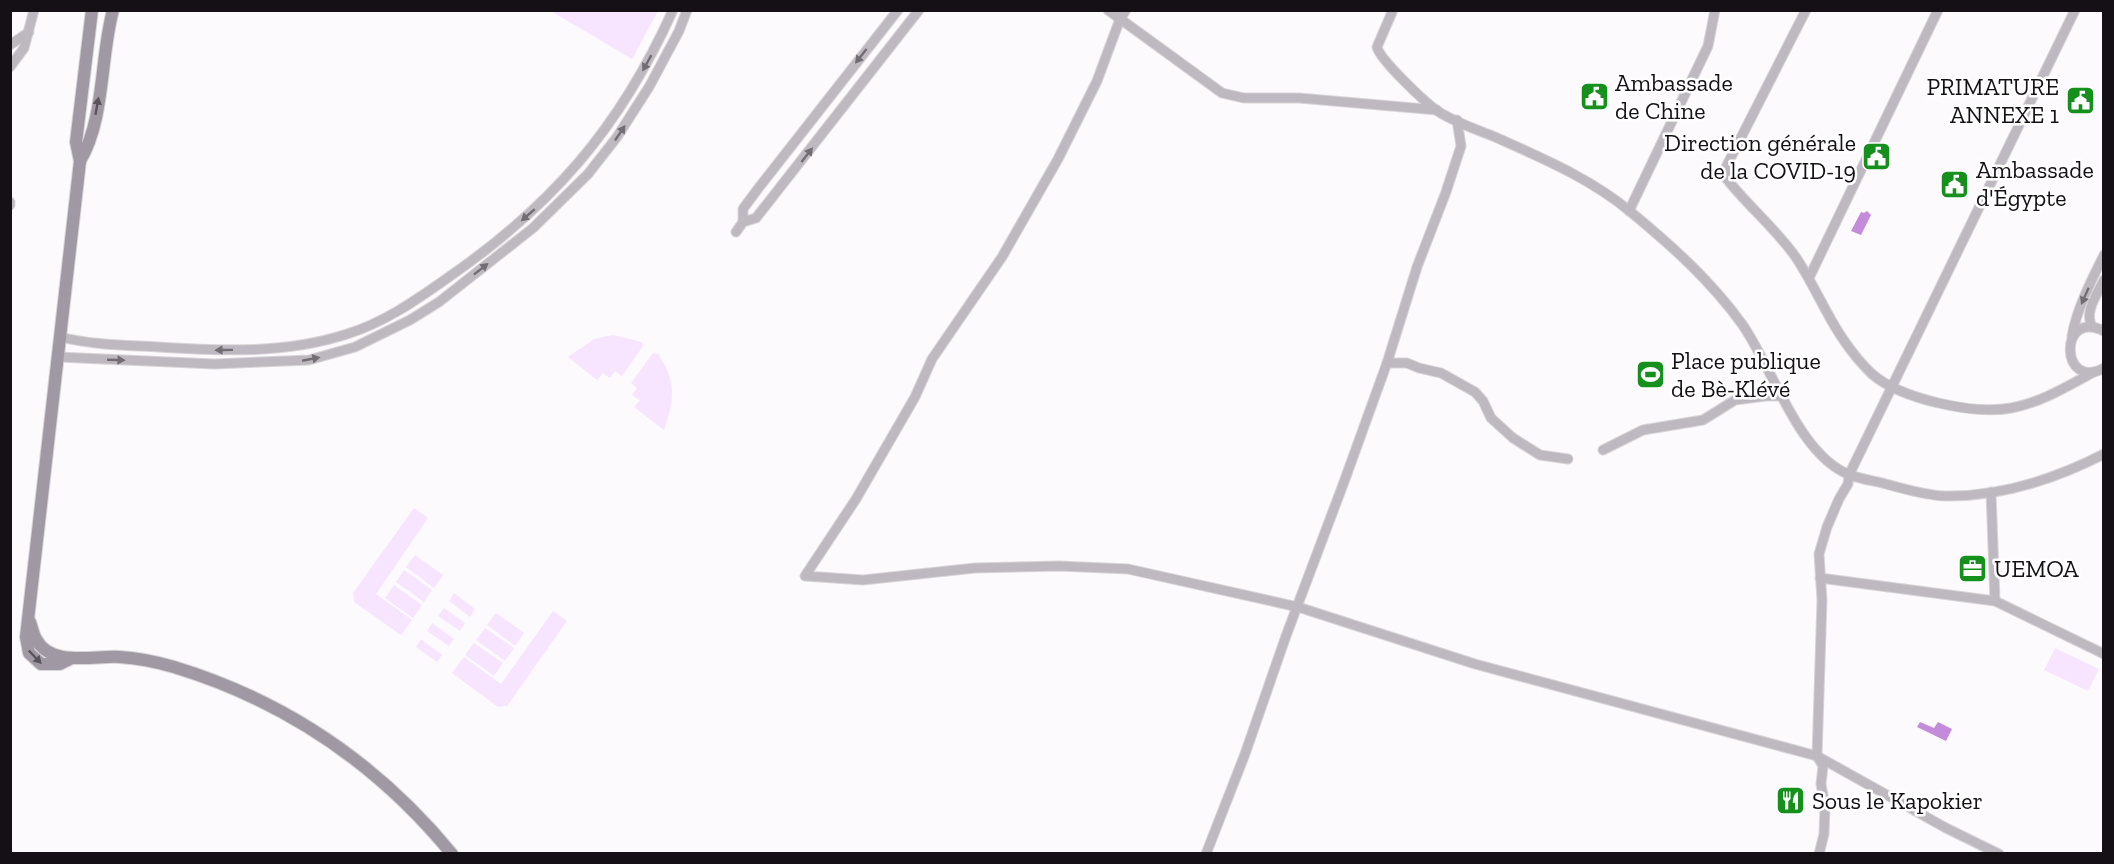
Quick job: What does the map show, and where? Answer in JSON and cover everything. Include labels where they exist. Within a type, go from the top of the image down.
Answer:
[{"type":"main road","points":[[92,10],[76,142],[80,161],[26,646],[33,658],[41,664],[60,664],[72,658],[121,657],[173,667],[274,706],[362,763],[426,823],[453,854]]},
{"type":"main road","points":[[80,161],[89,146],[113,10]]},
{"type":"street","points":[[10,67],[24,48],[34,10]]},
{"type":"street","points":[[60,338],[107,345],[213,350],[266,349],[318,342],[348,334],[382,320],[458,271],[525,218],[564,180],[614,119],[644,69],[674,10]]},
{"type":"street","points":[[58,357],[214,364],[309,360],[355,347],[410,320],[439,302],[533,228],[588,174],[617,137],[649,87],[679,31],[687,10]]},
{"type":"street","points":[[736,232],[743,222],[744,209],[757,190],[898,10]]},
{"type":"street","points":[[743,222],[756,218],[919,10]]},
{"type":"street","points":[[1108,10],[1123,15],[1222,93],[1244,98],[1299,98],[1437,111],[1543,158],[1589,183],[1629,211],[1682,255],[1716,291],[1742,324],[1816,451],[1849,475],[1942,496],[1991,492],[2018,487],[2051,476],[2103,454]]},
{"type":"street","points":[[1393,10],[1378,43],[1377,51],[1437,111]]},
{"type":"street","points":[[1629,211],[1708,46],[1715,10]]},
{"type":"street","points":[[1806,10],[1726,167],[1726,178],[1770,225],[1809,278],[1852,352],[1873,375],[1892,386],[1942,404],[1990,411],[2012,408],[2037,400],[2099,370]]},
{"type":"street","points":[[1809,278],[1938,10]]},
{"type":"street","points":[[1819,854],[1824,834],[1825,807],[1821,784],[1823,766],[1817,756],[1822,600],[1819,554],[1827,527],[1848,484],[1849,475],[2075,10]]},
{"type":"street","points":[[1123,15],[1097,81],[1058,159],[1002,257],[933,359],[915,397],[856,499],[806,576],[863,580],[975,568],[1059,566],[1128,569],[1298,607],[1475,664],[1817,756],[1946,828],[1999,854]]},
{"type":"street","points":[[10,45],[29,32]]},
{"type":"street","points":[[1206,854],[1245,754],[1387,363],[1417,267],[1461,146],[1457,120]]},
{"type":"street","points":[[2099,370],[2082,370],[2072,362],[2069,350],[2081,305],[2103,255]]},
{"type":"street","points":[[2092,327],[2088,319],[2090,309],[2103,280]]},
{"type":"street","points":[[2072,338],[2077,332],[2092,327],[2103,331]]},
{"type":"street","points":[[1387,363],[1407,363],[1441,372],[1475,392],[1483,401],[1491,418],[1513,438],[1540,455],[1568,459]]},
{"type":"street","points":[[1603,450],[1643,430],[1703,420],[1736,400],[1783,396]]},
{"type":"street","points":[[1991,492],[1995,601]]},
{"type":"street","points":[[1820,578],[1995,601],[2103,654]]},
{"type":"shaded area","points":[[551,11],[658,11],[632,59]]},
{"type":"shaded area","points":[[1867,211],[1871,215],[1861,235],[1851,231],[1861,212]]},
{"type":"shaded area","points":[[613,335],[642,342],[643,346],[622,376],[615,371],[610,378],[603,373],[597,380],[568,357],[594,339]]},
{"type":"shaded area","points":[[653,353],[658,354],[671,382],[672,400],[664,430],[634,407],[640,400],[632,395],[637,388],[631,383]]},
{"type":"shaded area","points":[[414,508],[428,518],[376,594],[412,620],[401,635],[354,602],[353,593]]},
{"type":"shaded area","points":[[415,555],[443,575],[434,588],[406,567]]},
{"type":"shaded area","points":[[404,570],[432,590],[424,602],[396,582]]},
{"type":"shaded area","points":[[394,585],[422,605],[413,618],[385,598]]},
{"type":"shaded area","points":[[454,593],[475,609],[470,617],[449,601]]},
{"type":"shaded area","points":[[444,608],[465,623],[460,631],[438,616]]},
{"type":"shaded area","points":[[553,611],[567,621],[507,706],[498,707],[452,673],[464,657],[501,684]]},
{"type":"shaded area","points":[[496,613],[524,633],[515,646],[487,625]]},
{"type":"shaded area","points":[[432,623],[454,639],[449,646],[427,631]]},
{"type":"shaded area","points":[[485,628],[514,648],[505,661],[476,640]]},
{"type":"shaded area","points":[[421,639],[442,655],[437,662],[416,647]]},
{"type":"shaded area","points":[[474,643],[503,663],[494,676],[465,655]]},
{"type":"shaded area","points":[[2055,648],[2099,669],[2088,691],[2044,670]]},
{"type":"shaded area","points":[[1920,722],[1934,728],[1938,722],[1952,729],[1946,741],[1917,727]]},
{"type":"place","name":"Ambassade de Chine","points":[[1594,97]]},
{"type":"place","name":"PRIMATURE ANNEXE 1","points":[[2080,101]]},
{"type":"place","name":"Direction générale de la COVID-19","points":[[1877,157]]},
{"type":"place","name":"Ambassade d'Égypte","points":[[1955,184]]},
{"type":"place","name":"Place publique de Bè-Klévé","points":[[1650,375]]},
{"type":"place","name":"UEMOA","points":[[1973,569]]},
{"type":"place","name":"Sous le Kapokier","points":[[1791,801]]}]
